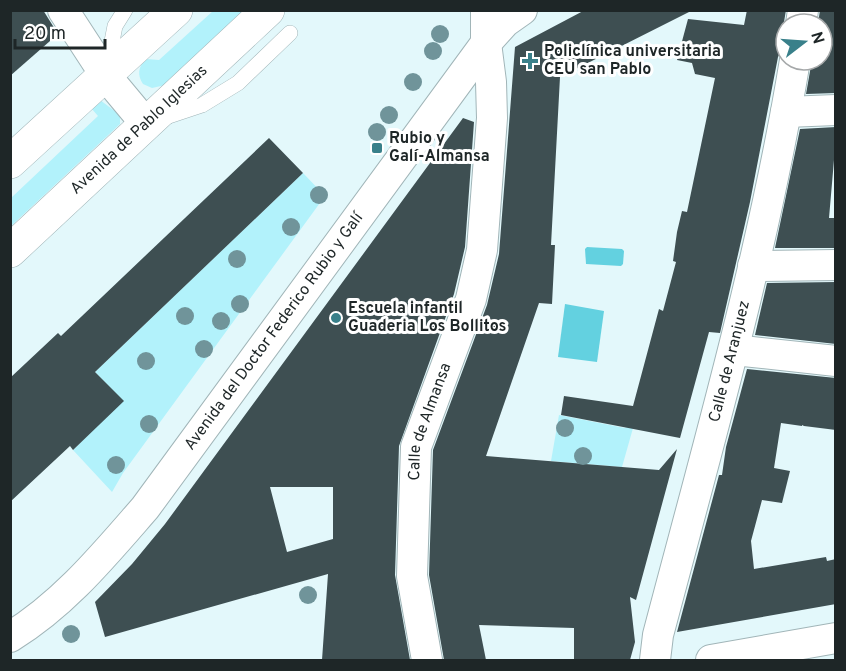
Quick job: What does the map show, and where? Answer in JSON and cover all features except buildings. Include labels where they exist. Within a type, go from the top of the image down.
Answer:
[{"type":"street","points":[[63,10],[106,76],[146,124]]},
{"type":"street","points":[[10,162],[176,10]]},
{"type":"street","name":"Calle de Almansa","points":[[427,660],[412,576],[416,447],[471,299],[482,250],[492,118],[491,82],[486,43],[486,10]]},
{"type":"street","name":"Avenida del Doctor Federico Rubio y Galí","points":[[10,638],[73,587],[102,558],[145,508],[486,43],[506,22],[522,10]]},
{"type":"street","name":"Avenida de Pablo Iglesias","points":[[10,251],[146,124],[279,22]]},
{"type":"street","name":"Calle de Aranjuez","points":[[661,655],[734,350],[793,72]]},
{"type":"street","points":[[786,112],[836,110]]},
{"type":"street","points":[[753,266],[836,265]]},
{"type":"street","points":[[734,350],[836,361]]},
{"type":"street","points":[[711,660],[836,638]]},
{"type":"lane","points":[[106,76],[114,26],[125,10]]},
{"type":"shaded area","points":[[213,11],[248,11],[170,84],[152,88],[143,84],[139,71],[146,59],[159,60]]},
{"type":"shaded area","points":[[100,100],[120,115],[120,124],[11,226],[11,198],[98,116],[92,109]]},
{"type":"shaded area","points":[[303,173],[325,196],[123,473],[112,492],[73,450],[123,401],[95,372]]},
{"type":"shaded area","points":[[587,247],[622,249],[624,251],[623,264],[621,266],[586,264],[585,249]]},
{"type":"shaded area","points":[[565,304],[604,311],[597,362],[558,357]]},
{"type":"shaded area","points":[[637,414],[622,467],[551,461],[559,415],[625,428]]},
{"type":"place","name":"Policlínica universitaria CEU san Pablo","points":[[530,61]]},
{"type":"place","name":"Rubio y Galí-Almansa","points":[[377,148]]},
{"type":"place","name":"Escuela infantil Guaderia Los Bollitos","points":[[336,318]]}]
